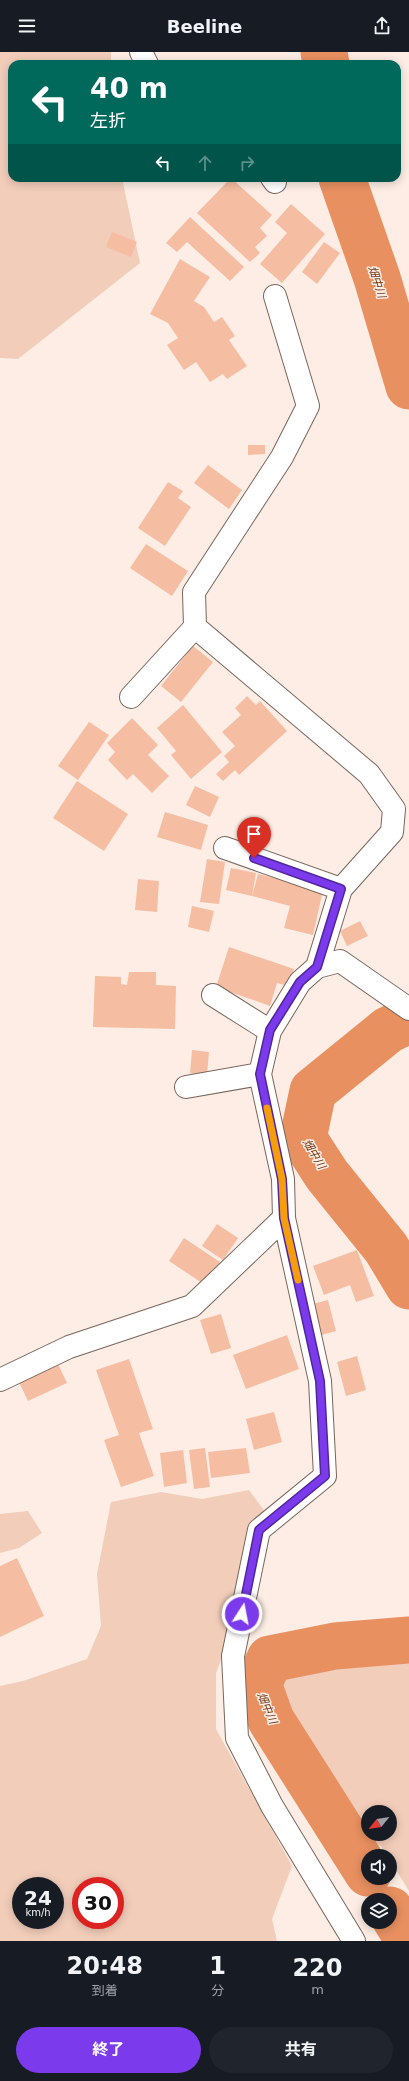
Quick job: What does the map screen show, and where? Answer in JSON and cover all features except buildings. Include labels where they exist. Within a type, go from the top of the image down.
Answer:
[{"type":"street","points":[[131,698],[195,628],[194,592],[282,457],[308,406],[275,296]]},
{"type":"street","points":[[195,628],[369,774],[394,809],[392,832],[341,889],[317,967]]},
{"type":"street","points":[[225,848],[341,889]]},
{"type":"street","points":[[354,1941],[272,1806],[237,1738],[233,1656],[259,1530],[325,1476],[320,1381],[284,1218],[282,1179],[260,1074],[270,1030],[300,982],[317,967],[340,961],[405,1006]]},
{"type":"street","points":[[213,995],[270,1030]]},
{"type":"street","points":[[186,1086],[260,1074]]},
{"type":"street","points":[[0,1380],[69,1347],[192,1306],[284,1218]]},
{"type":"shaded area","points":[[0,52],[111,52],[111,60],[8,60],[8,182],[123,182],[140,263],[18,359],[0,358]]},
{"type":"shaded area","points":[[249,1490],[266,1513],[232,1631],[216,1673],[216,1729],[292,1866],[272,1919],[277,1941],[0,1941],[0,1686],[23,1681],[87,1659],[101,1626],[97,1574],[111,1502],[161,1492],[202,1499]]},
{"type":"shaded area","points":[[28,1511],[42,1533],[19,1548],[0,1553],[0,1514]]},
{"type":"shaded area","points":[[409,1646],[409,1891],[397,1871],[397,1849],[383,1849],[381,1846],[370,1841],[397,1841],[397,1805],[361,1805],[361,1837],[353,1833],[277,1716],[265,1687],[278,1667]]},
{"type":"waterway","name":"畑中川","points":[[324,52],[325,60]]},
{"type":"waterway","name":"畑中川","points":[[343,182],[377,278],[409,386]]},
{"type":"waterway","name":"畑中川","points":[[409,1020],[388,1030],[313,1091],[303,1138],[327,1175],[386,1248],[409,1286]]},
{"type":"waterway","name":"畑中川","points":[[361,1862],[271,1720],[258,1684],[270,1659],[335,1646],[409,1640]]},
{"type":"waterway","name":"畑中川","points":[[397,1921],[409,1941]]},
{"type":"slow traffic","points":[[267,1108],[282,1179],[284,1218],[298,1280]]},
{"type":"route","points":[[242,1614],[259,1530],[325,1476],[320,1381],[284,1218],[282,1179],[260,1074],[270,1030],[300,982],[317,967],[341,889],[254,858]]}]
